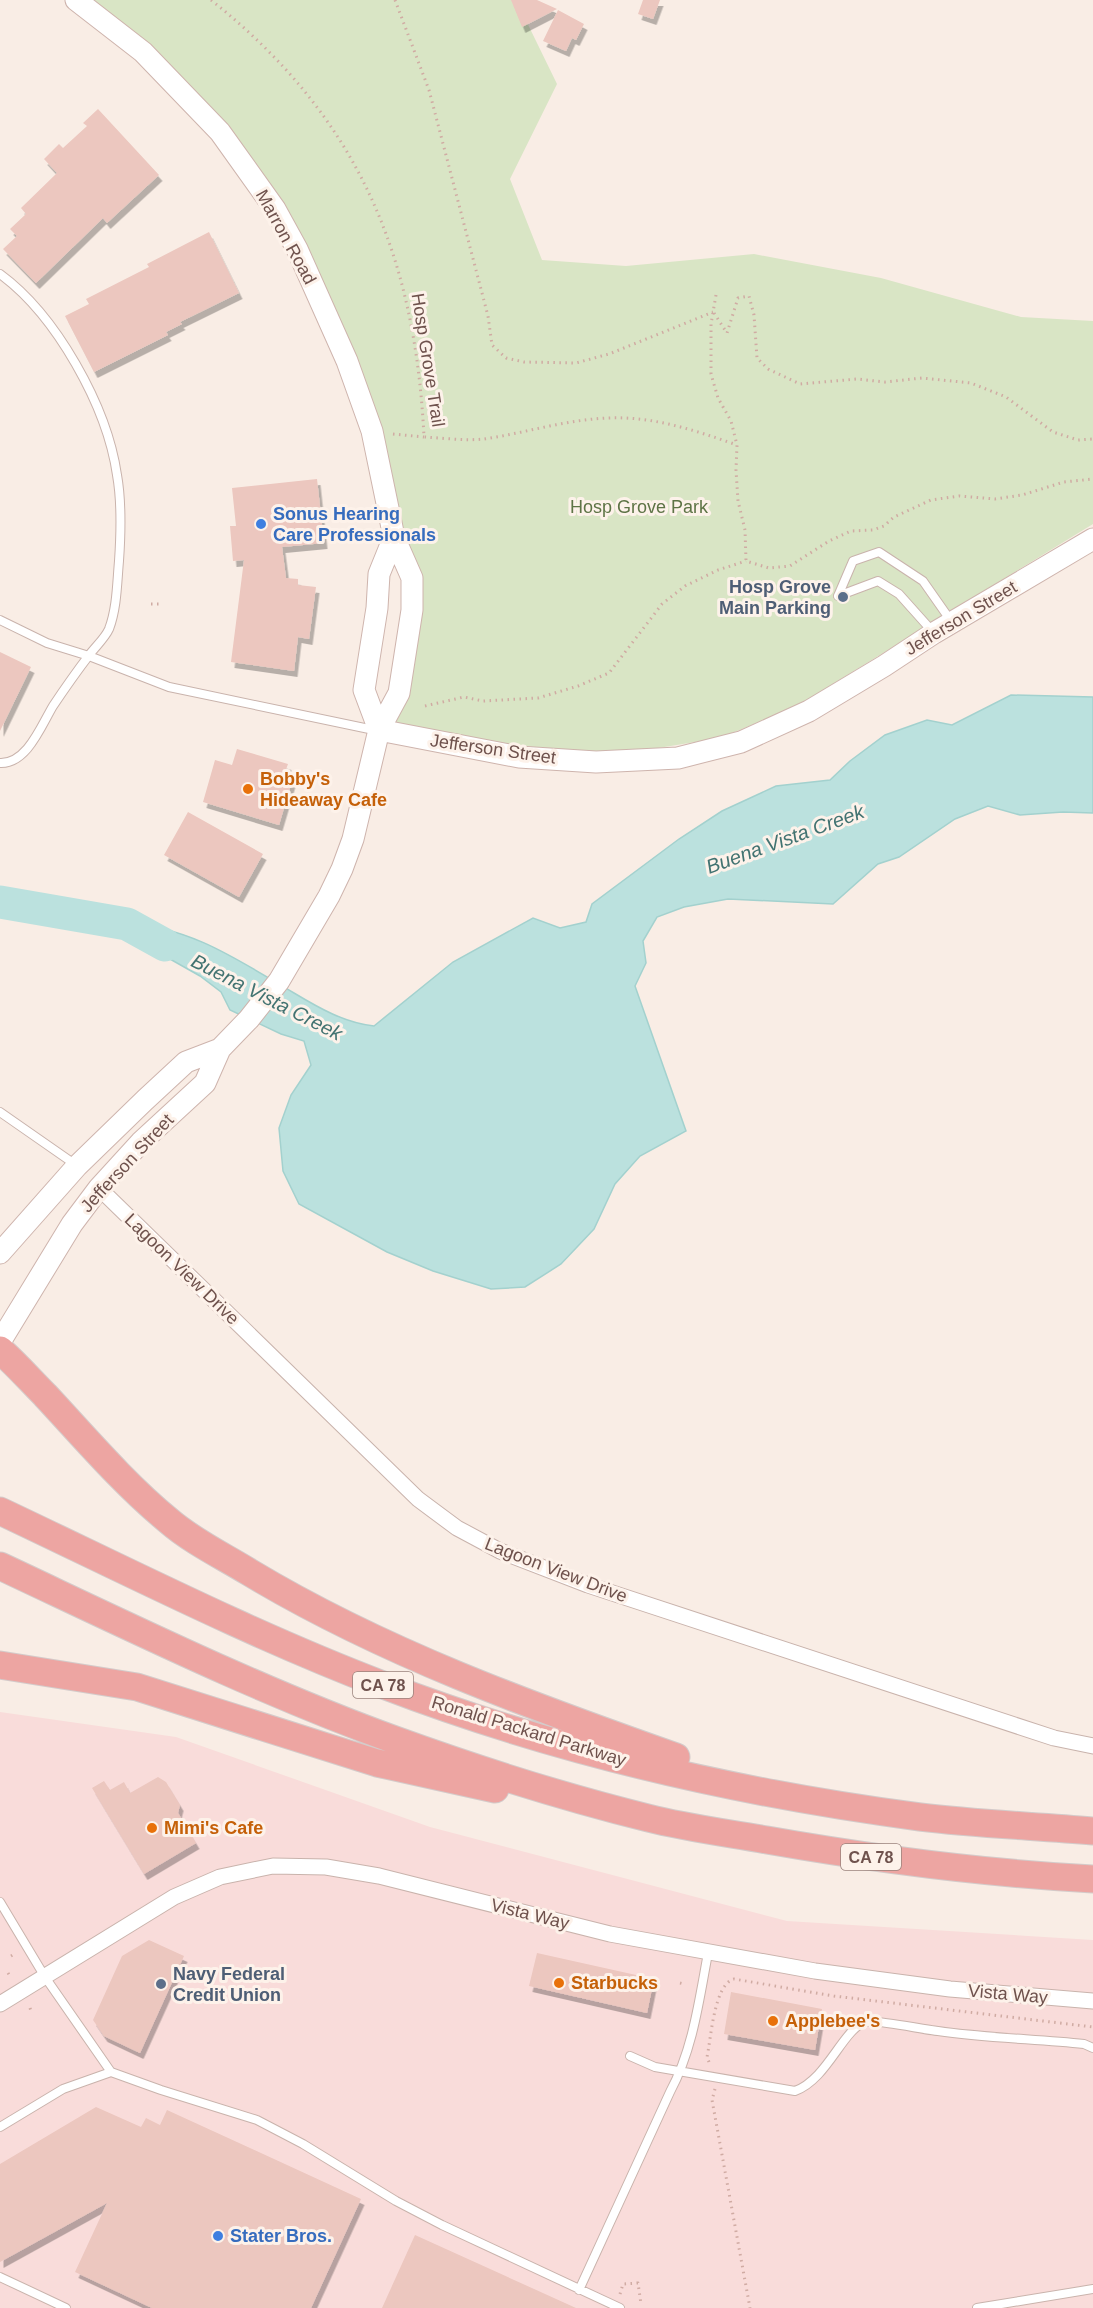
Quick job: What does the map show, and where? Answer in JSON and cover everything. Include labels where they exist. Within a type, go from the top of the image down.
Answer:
[{"type":"highway","points":[[0,1350],[170,1522],[287,1594],[373,1636],[492,1689],[569,1720],[788,1797]]},
{"type":"highway","name":"Ronald Packard Parkway","points":[[0,1511],[244,1628],[386,1686],[544,1739],[642,1765],[788,1797],[922,1817],[1093,1831]]},
{"type":"highway","name":"CA 78","points":[[0,1566],[311,1708],[396,1741],[517,1781],[650,1819],[812,1848],[927,1865],[1021,1875],[1093,1879]]},
{"type":"highway","points":[[0,1665],[137,1688],[377,1763],[510,1793],[650,1819]]},
{"type":"main road","name":"Marron Road","points":[[76,0],[143,51],[220,132],[275,209],[297,249],[347,360],[372,431],[394,537],[412,578],[412,610],[399,693],[379,730]]},
{"type":"main road","points":[[379,730],[364,690],[377,608],[379,574],[394,537]]},
{"type":"main road","name":"Jefferson Street","points":[[0,1342],[72,1224],[99,1188],[141,1142],[205,1083],[220,1049],[249,1019],[279,981],[299,949],[342,869],[352,839],[379,730],[519,757],[596,762],[678,758],[741,742],[809,711],[1093,539]]},
{"type":"main road","name":"Jefferson Street","points":[[0,1253],[77,1166],[186,1062],[220,1049]]},
{"type":"street","name":"Lagoon View Drive","points":[[99,1188],[418,1499],[457,1528],[500,1551],[588,1585],[1054,1738],[1093,1746]]},
{"type":"street","name":"Vista Way","points":[[0,2004],[174,1897],[220,1877],[273,1866],[326,1867],[379,1876],[610,1934],[815,1971],[950,1989],[1088,2003]]},
{"type":"lane","points":[[0,274],[12,283],[41,315],[62,341],[81,372],[104,428],[117,474],[121,522],[115,604],[108,630],[61,694],[22,755],[6,763],[0,763]]},
{"type":"lane","points":[[879,552],[923,581],[943,628],[878,581],[838,596],[853,561],[879,552]]},
{"type":"lane","points":[[0,620],[47,643],[89,656],[169,687],[379,730]]},
{"type":"lane","points":[[0,1112],[77,1166]]},
{"type":"lane","points":[[0,1902],[45,1977],[111,2072],[161,2091],[257,2120],[303,2144],[396,2201],[442,2225],[620,2308]]},
{"type":"lane","points":[[579,2290],[681,2071],[690,2046],[708,1953]]},
{"type":"lane","points":[[630,2056],[655,2067],[795,2091],[807,2086],[836,2054],[852,2029],[866,2022],[939,2032],[1084,2044],[1093,2048]]},
{"type":"lane","points":[[0,2127],[63,2089],[111,2072]]},
{"type":"lane","points":[[0,2277],[66,2308]]},
{"type":"lane","points":[[977,2308],[1093,2289]]},
{"type":"path","name":"Hosp Grove Trail","points":[[211,0],[232,17],[309,94],[365,181],[385,229],[413,330],[420,375],[424,437],[482,439],[564,423],[608,418],[649,419],[682,425],[737,445]]},
{"type":"path","points":[[395,0],[429,90],[488,316],[492,345],[506,358],[524,362],[576,363],[609,354],[713,312]]},
{"type":"path","points":[[716,295],[711,324],[711,374],[718,398],[731,421],[737,445],[738,501],[745,530],[746,561]]},
{"type":"path","points":[[713,312],[727,333],[738,298],[749,296],[754,315],[757,358],[768,369],[800,384],[856,379],[885,382],[922,378],[970,383],[1006,397],[1053,432],[1078,440],[1093,439]]},
{"type":"path","points":[[372,431],[424,437]]},
{"type":"path","points":[[425,706],[464,698],[483,701],[538,698],[578,686],[609,673],[663,604],[685,586],[718,570],[746,561],[769,568],[790,566],[829,541],[851,531],[873,530],[884,526],[903,512],[931,500],[959,496],[995,499],[1022,495],[1064,482],[1093,479]]},
{"type":"path","points":[[151,604],[162,604]]},
{"type":"path","points":[[11,1956],[16,1953]]},
{"type":"path","points":[[710,2062],[707,2057],[719,1990],[728,1981],[734,1979],[834,1996],[1093,2027]]},
{"type":"path","points":[[715,2087],[712,2100],[750,2308]]},
{"type":"path","points":[[620,2295],[624,2284],[638,2283],[641,2304]]},
{"type":"shaded area","points":[[0,1712],[176,1737],[430,1827],[787,1921],[1093,1940],[1093,2308],[0,2308]]},
{"type":"green space","name":"Hosp Grove Park","points":[[84,0],[516,0],[557,84],[510,179],[542,260],[626,266],[754,254],[881,278],[1021,317],[1093,321],[1093,524],[797,706],[720,738],[652,749],[581,752],[504,746],[390,723],[405,574],[381,432],[251,159]]},
{"type":"water","points":[[1011,695],[1093,697],[1093,813],[1063,812],[1020,815],[988,806],[955,819],[899,857],[878,864],[833,904],[728,899],[684,907],[657,917],[643,941],[646,963],[635,986],[686,1131],[640,1156],[615,1184],[594,1229],[561,1264],[525,1287],[491,1289],[433,1271],[387,1252],[299,1204],[283,1171],[279,1128],[291,1095],[311,1065],[304,1041],[281,1034],[230,1010],[221,992],[200,976],[131,937],[127,924],[150,926],[194,939],[234,958],[323,1009],[353,1022],[374,1026],[453,962],[533,918],[560,928],[586,922],[592,904],[679,839],[722,811],[776,786],[830,780],[850,761],[885,735],[927,720],[952,725]]},
{"type":"building","points":[[511,0],[537,0],[557,9],[522,27]]},
{"type":"building","points":[[643,0],[660,0],[653,19],[638,14]]},
{"type":"building","points":[[558,10],[584,24],[576,40],[572,38],[566,51],[543,41]]},
{"type":"building","points":[[98,109],[159,175],[107,223],[103,218],[36,283],[3,249],[17,236],[10,229],[26,214],[21,208],[57,173],[44,159],[59,144],[63,148],[87,126],[83,123]]},
{"type":"building","points":[[209,232],[239,293],[180,322],[182,324],[166,332],[168,335],[94,372],[65,316],[89,304],[86,299],[149,267],[147,264]]},
{"type":"building","points":[[317,479],[324,543],[282,547],[286,578],[298,579],[298,585],[316,587],[309,639],[298,637],[294,671],[231,662],[244,560],[233,561],[230,526],[236,526],[232,488]]},
{"type":"building","points":[[0,652],[31,667],[0,731]]},
{"type":"building","name":"Bobby's Hideaway Cafe","points":[[237,749],[288,764],[283,778],[292,781],[279,825],[203,802],[215,760],[232,765]]},
{"type":"building","points":[[188,812],[263,854],[239,897],[164,855]]},
{"type":"building","name":"Mimi's Cafe","points":[[158,1777],[166,1782],[180,1805],[178,1813],[196,1843],[144,1874],[92,1788],[104,1781],[110,1790],[124,1782],[130,1793]]},
{"type":"building","points":[[149,1940],[184,1956],[140,2053],[104,2036],[93,2020],[122,1956]]},
{"type":"building","points":[[537,1953],[654,1979],[647,2013],[529,1986]]},
{"type":"building","name":"Applebee's","points":[[731,1992],[822,2009],[815,2050],[724,2034]]},
{"type":"building","name":"Stater Bros.","points":[[96,2107],[141,2127],[146,2118],[160,2125],[167,2110],[361,2199],[311,2308],[152,2308],[75,2272],[107,2203],[0,2262],[0,2164]]},
{"type":"building","points":[[415,2235],[576,2308],[382,2308]]},
{"type":"waterway","name":"Buena Vista Creek","points":[[0,902],[127,924],[165,945]]},
{"type":"place","name":"Sonus Hearing Care Professionals","points":[[261,524]]},
{"type":"place","name":"Hosp Grove Main Parking","points":[[843,597]]},
{"type":"place","name":"Bobby's Hideaway Cafe","points":[[248,789]]},
{"type":"place","name":"Mimi's Cafe","points":[[152,1828]]},
{"type":"place","name":"Starbucks","points":[[559,1983]]},
{"type":"place","name":"Navy Federal Credit Union","points":[[161,1984]]},
{"type":"place","name":"Applebee's","points":[[773,2021]]},
{"type":"place","name":"Stater Bros.","points":[[218,2236]]}]
